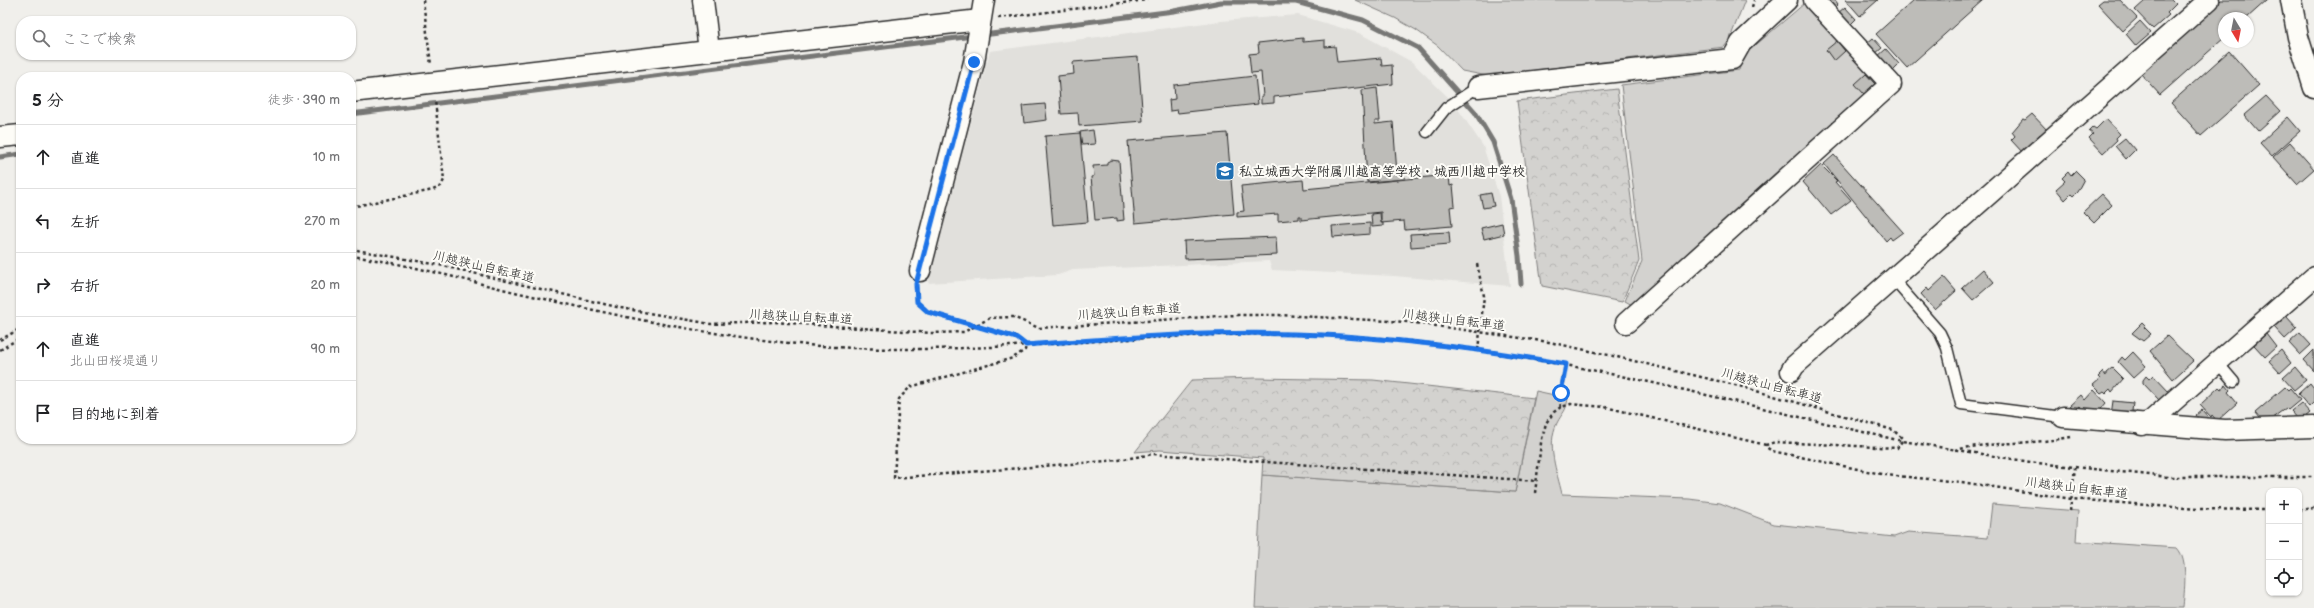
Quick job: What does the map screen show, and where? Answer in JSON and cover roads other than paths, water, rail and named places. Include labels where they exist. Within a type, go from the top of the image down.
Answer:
[{"type":"street","points":[[703,0],[709,51]]},
{"type":"street","points":[[920,270],[974,62],[984,0]]},
{"type":"street","points":[[1474,88],[1732,59],[1740,43],[1787,0]]},
{"type":"street","points":[[1626,323],[1891,84],[1814,0]]},
{"type":"street","points":[[1791,371],[1794,366],[2209,0]]},
{"type":"street","points":[[2291,0],[2298,37],[2314,88]]},
{"type":"street","points":[[356,92],[434,87],[709,51],[980,20]]},
{"type":"street","points":[[0,137],[16,135]]},
{"type":"street","points":[[2142,425],[2151,421],[2314,277]]},
{"type":"street","points":[[2063,418],[2225,430],[2314,427]]},
{"type":"lane","points":[[1428,132],[1446,108],[1474,88]]},
{"type":"lane","points":[[1893,279],[1940,334],[1947,348],[1961,404],[2063,418]]},
{"type":"lane","points":[[2217,362],[2234,382]]},
{"type":"waterway","points":[[983,35],[1174,11],[1221,2],[1296,2],[1363,20],[1418,48],[1475,112],[1493,142],[1511,199],[1519,256],[1521,284]]},
{"type":"waterway","points":[[356,113],[973,36]]},
{"type":"waterway","points":[[0,157],[16,155]]},
{"type":"place","name":"私立城西大学附属川越高等学校・城西川越中学校","points":[[1225,171]]}]
